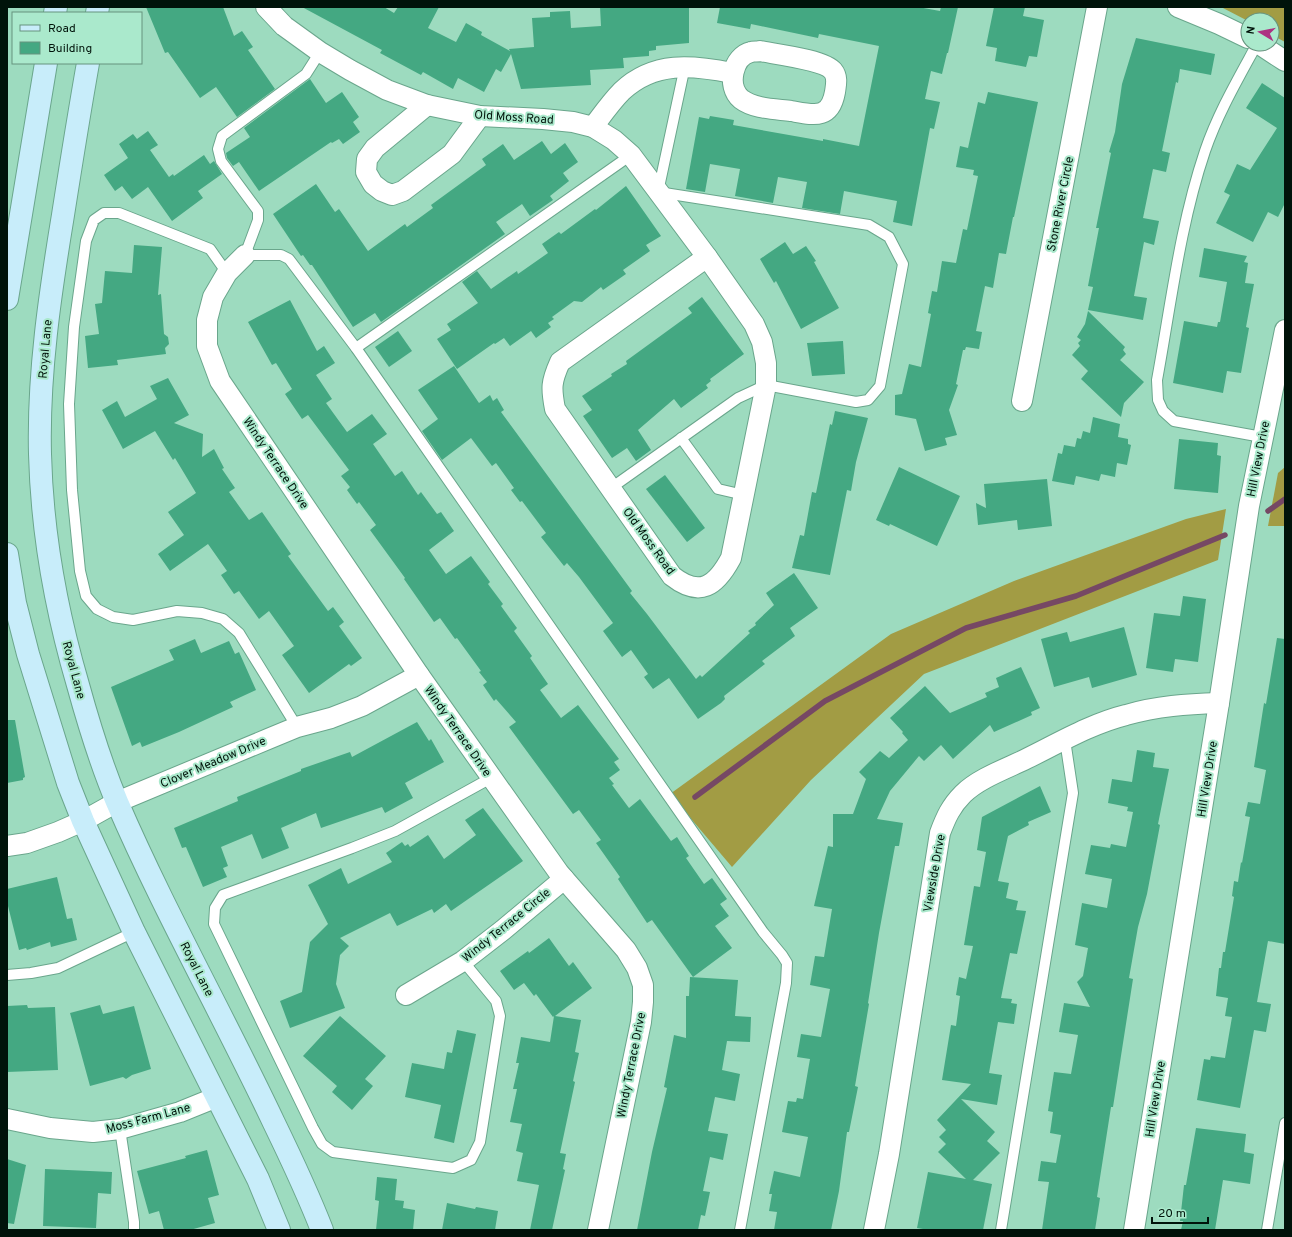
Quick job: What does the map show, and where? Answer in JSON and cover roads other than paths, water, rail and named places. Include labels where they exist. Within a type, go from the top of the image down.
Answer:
[{"type":"main road","points":[[7,299],[46,64]]},
{"type":"main road","name":"Royal Lane","points":[[88,64],[52,285],[42,381],[40,454],[47,541],[54,588],[64,637],[90,730],[117,802],[154,883],[254,1080],[299,1175],[322,1230]]},
{"type":"main road","points":[[7,554],[15,603],[28,654],[68,783],[83,820],[134,932],[258,1179],[278,1230]]},
{"type":"street","name":"Old Moss Road","points":[[266,7],[284,26],[320,52],[387,90],[427,105],[480,116],[543,119],[573,122],[593,127],[614,140],[631,155],[707,257],[754,324],[762,342],[766,363],[766,385],[731,558],[724,572],[712,584],[698,588],[682,584],[672,576],[556,409],[552,394],[553,378],[560,362],[707,257]]},
{"type":"street","name":"Stone River Circle","points":[[1022,401],[1097,7]]},
{"type":"street","points":[[1178,7],[1240,34]]},
{"type":"street","points":[[760,51],[822,63],[833,71],[837,81],[833,103],[824,112],[813,115],[753,105],[741,98],[733,88],[732,73],[740,59],[750,52],[760,51]]},
{"type":"street","points":[[1271,52],[1285,61]]},
{"type":"street","points":[[593,127],[622,91],[642,77],[665,68],[685,66],[732,73]]},
{"type":"street","points":[[427,105],[375,148],[367,159],[366,172],[373,184],[382,191],[392,195],[403,191],[452,154],[480,116]]},
{"type":"street","name":"Windy Terrace Drive","points":[[245,255],[227,274],[214,297],[207,320],[207,346],[220,381],[419,676],[491,778],[564,879],[626,950],[637,968],[643,985],[641,1022],[598,1230]]},
{"type":"street","name":"Hill View Drive","points":[[1134,1230],[1219,703],[1249,506],[1285,330]]},
{"type":"street","name":"Clover Meadow Drive","points":[[7,846],[27,843],[58,832],[117,802],[297,727],[330,718],[362,706],[419,676]]},
{"type":"street","name":"Viewside Drive","points":[[874,1230],[889,1154],[940,833],[948,813],[964,793],[986,778],[1095,725],[1125,715],[1147,710],[1185,704],[1219,703]]},
{"type":"street","name":"Windy Terrace Circle","points":[[406,995],[464,961],[564,879]]},
{"type":"street","name":"Moss Farm Lane","points":[[7,1119],[50,1128],[93,1132],[120,1129],[180,1112],[217,1096]]},
{"type":"lane","points":[[320,52],[306,74],[222,136],[218,149],[222,161],[258,211],[258,220],[245,255],[281,255],[289,259],[356,348],[763,932],[787,963],[786,983],[740,1230]]},
{"type":"lane","points":[[1254,52],[1226,102],[1206,150],[1186,220],[1156,380],[1158,400],[1163,411],[1174,421],[1262,437]]},
{"type":"lane","points":[[611,488],[738,398],[766,385],[856,402],[868,400],[880,386],[903,264],[889,237],[868,225],[658,192],[685,66]]},
{"type":"lane","points":[[356,348],[631,155]]},
{"type":"lane","points":[[227,274],[210,249],[119,213],[104,213],[94,220],[86,241],[74,328],[69,404],[72,490],[80,571],[86,596],[97,609],[113,617],[133,620],[177,611],[202,613],[224,619],[239,633],[297,727]]},
{"type":"lane","points":[[681,438],[718,489],[744,495]]},
{"type":"lane","points":[[1001,1230],[1073,793],[1065,740]]},
{"type":"lane","points":[[464,961],[496,1002],[500,1016],[480,1142],[471,1160],[453,1168],[333,1152],[322,1144],[312,1128],[217,931],[214,924],[215,908],[223,895],[395,831],[491,778]]},
{"type":"lane","points":[[7,975],[31,974],[58,968],[134,932]]},
{"type":"lane","points":[[1267,1230],[1285,1123]]},
{"type":"lane","points":[[120,1129],[134,1230]]},
{"type":"waterway","points":[[1268,511],[1285,499]]},
{"type":"waterway","points":[[695,797],[825,701],[966,628],[1076,596],[1225,535]]}]
